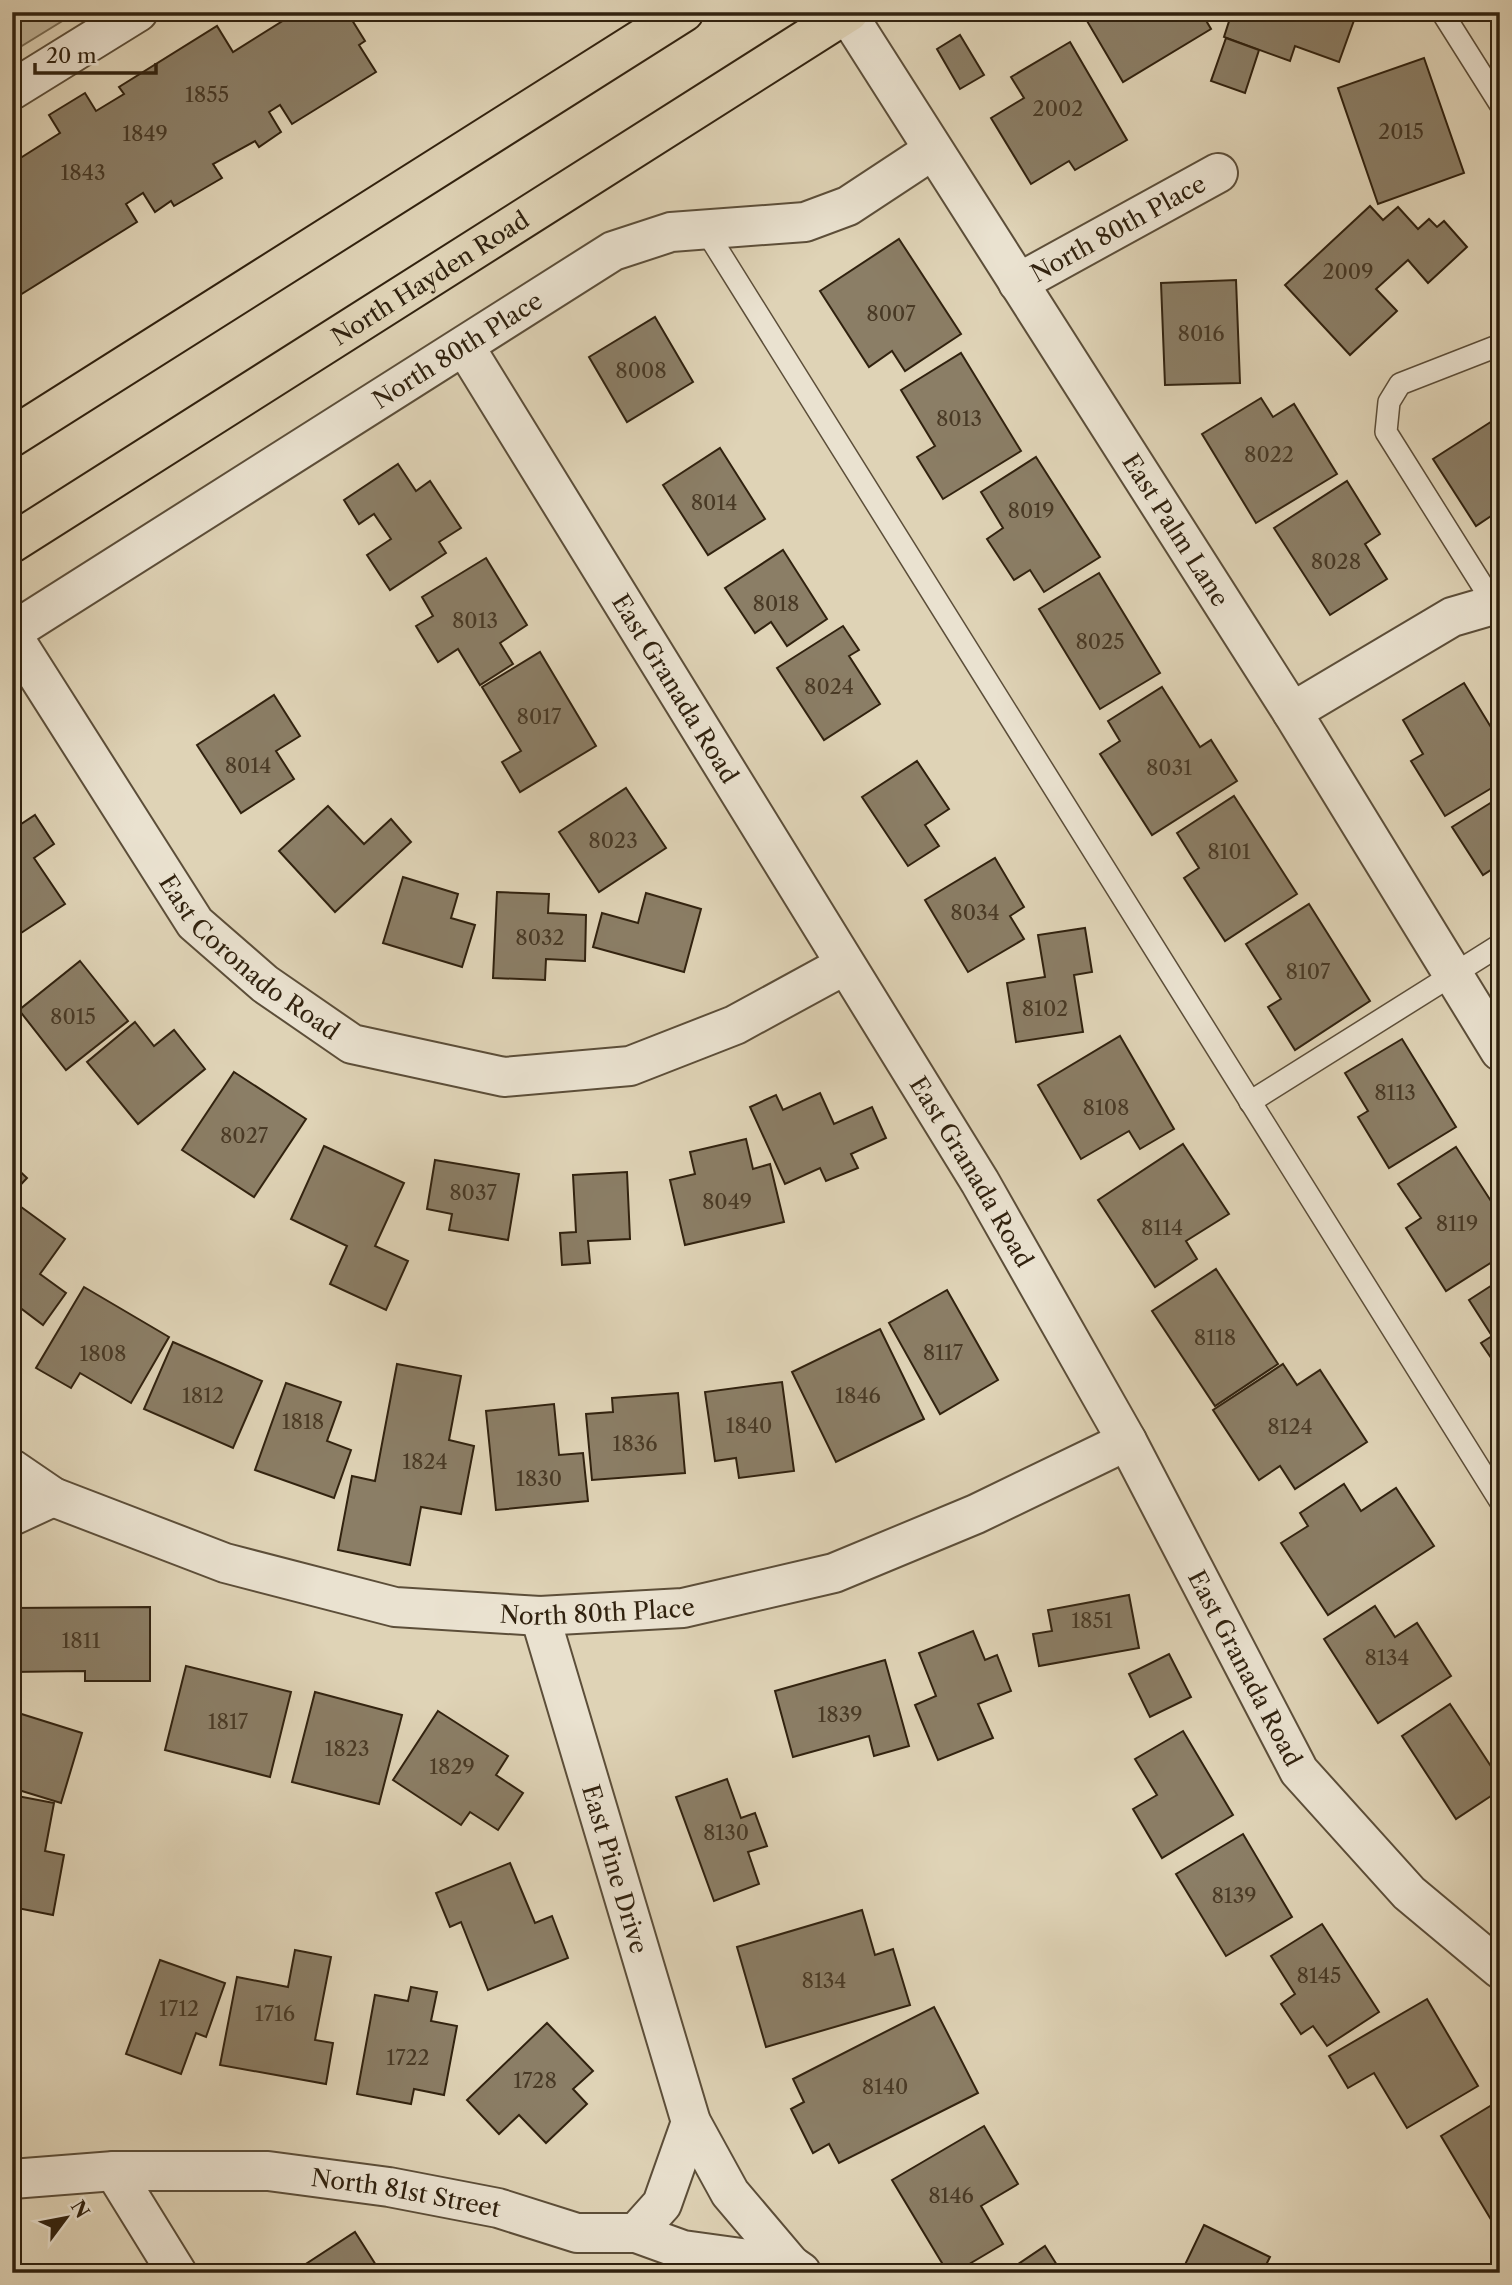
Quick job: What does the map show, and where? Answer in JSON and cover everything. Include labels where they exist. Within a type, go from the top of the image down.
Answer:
[{"type":"main road","points":[[12,437],[684,12]]},
{"type":"main road","name":"North Hayden Road","points":[[12,543],[847,13]]},
{"type":"street","points":[[12,90],[138,12]]},
{"type":"street","name":"East Palm Lane","points":[[847,13],[1292,712],[1500,1051]]},
{"type":"street","name":"North 80th Place","points":[[12,633],[613,251],[671,232],[805,222],[848,206],[933,150]]},
{"type":"street","name":"North 80th Place","points":[[1018,283],[1218,173]]},
{"type":"street","name":"East Granada Road","points":[[465,347],[980,1182],[1127,1441],[1299,1771],[1409,1893],[1500,1969]]},
{"type":"street","points":[[1292,712],[1452,617],[1498,607]]},
{"type":"street","name":"East Coronado Road","points":[[12,633],[195,923],[265,984],[352,1044],[504,1077],[630,1066],[735,1025],[845,965]]},
{"type":"street","name":"North 80th Place","points":[[12,1469],[53,1497],[225,1563],[395,1607],[540,1616],[682,1608],[834,1573],[976,1514],[1127,1441]]},
{"type":"street","points":[[12,1516],[53,1497]]},
{"type":"street","name":"East Pine Drive","points":[[540,1616],[691,2122],[730,2193],[796,2269]]},
{"type":"street","points":[[636,2233],[662,2204],[691,2122]]},
{"type":"street","points":[[114,2171],[177,2273]]},
{"type":"street","name":"North 81st Street","points":[[12,2179],[114,2171],[268,2171],[389,2187],[471,2203],[577,2233],[636,2233],[683,2250],[796,2269]]},
{"type":"lane","points":[[1442,12],[1500,104]]},
{"type":"lane","points":[[706,231],[1500,1501]]},
{"type":"lane","points":[[1498,607],[1386,432],[1389,402],[1401,384],[1500,345]]},
{"type":"lane","points":[[1250,1102],[1452,972],[1500,945]]},
{"type":"shaded area","points":[[12,12],[59,12],[64,20],[12,52]]},
{"type":"building","points":[[297,12],[347,12],[365,41],[359,45],[376,72],[292,124],[280,105],[269,112],[281,132],[259,147],[255,141],[213,164],[222,178],[174,206],[171,201],[155,212],[143,193],[126,204],[137,222],[12,300],[12,160],[14,162],[60,133],[49,115],[85,93],[96,111],[124,94],[119,87],[217,26],[233,52]]},
{"type":"building","points":[[1094,12],[1201,12],[1211,29],[1123,82],[1087,21],[1096,16]]},
{"type":"building","points":[[1232,12],[1357,12],[1339,62],[1295,46],[1290,61],[1224,37]]},
{"type":"building","points":[[960,35],[984,75],[960,89],[937,49]]},
{"type":"building","points":[[1226,38],[1259,50],[1245,93],[1211,81]]},
{"type":"building","points":[[1070,42],[1127,140],[1075,170],[1069,161],[1031,184],[991,118],[1024,98],[1011,77]]},
{"type":"building","points":[[1424,58],[1464,173],[1378,204],[1338,88]]},
{"type":"building","points":[[1370,206],[1383,220],[1398,207],[1418,229],[1429,219],[1437,227],[1444,221],[1467,247],[1428,283],[1408,260],[1376,289],[1397,311],[1350,355],[1285,285]]},
{"type":"building","points":[[899,239],[961,334],[905,371],[892,351],[869,367],[820,291]]},
{"type":"building","points":[[1236,280],[1240,383],[1165,385],[1161,283]]},
{"type":"building","points":[[655,317],[693,382],[627,422],[589,357]]},
{"type":"building","points":[[961,353],[1021,451],[943,499],[917,457],[935,446],[901,390]]},
{"type":"building","points":[[1261,398],[1273,417],[1294,404],[1337,474],[1256,523],[1202,434]]},
{"type":"building","points":[[1500,416],[1500,510],[1476,526],[1433,459]]},
{"type":"building","points":[[720,448],[765,519],[708,555],[663,485]]},
{"type":"building","points":[[1036,457],[1100,557],[1044,592],[1030,570],[1014,580],[987,539],[1003,528],[981,492]]},
{"type":"building","points":[[398,464],[416,491],[430,481],[461,528],[439,542],[446,553],[390,590],[367,555],[391,539],[374,514],[359,524],[344,500]]},
{"type":"building","points":[[1347,481],[1380,534],[1365,544],[1387,579],[1330,615],[1274,528]]},
{"type":"building","points":[[783,550],[827,619],[787,646],[771,622],[755,633],[725,588]]},
{"type":"building","points":[[486,558],[527,625],[500,643],[513,664],[480,685],[458,649],[438,662],[416,626],[433,616],[422,597]]},
{"type":"building","points":[[1099,573],[1160,673],[1100,709],[1039,609]]},
{"type":"building","points":[[843,626],[859,650],[849,656],[880,704],[824,740],[777,668]]},
{"type":"building","points":[[540,652],[596,746],[520,792],[502,762],[521,751],[482,687]]},
{"type":"building","points":[[1464,683],[1500,742],[1500,783],[1445,816],[1411,761],[1423,754],[1403,720]]},
{"type":"building","points":[[1162,687],[1200,747],[1211,740],[1237,781],[1152,835],[1100,754],[1120,741],[1108,721]]},
{"type":"building","points":[[274,695],[300,736],[276,751],[294,779],[241,813],[197,745]]},
{"type":"building","points":[[917,761],[949,809],[925,825],[939,846],[908,866],[862,797]]},
{"type":"building","points":[[626,788],[666,848],[599,892],[559,832]]},
{"type":"building","points":[[1234,796],[1297,894],[1225,941],[1184,878],[1199,868],[1177,833]]},
{"type":"building","points":[[1500,797],[1500,878],[1494,868],[1483,875],[1452,827]]},
{"type":"building","points":[[328,806],[364,844],[391,819],[411,842],[335,912],[279,851]]},
{"type":"building","points":[[35,815],[54,844],[34,858],[65,904],[12,939],[12,830]]},
{"type":"building","points":[[995,858],[1024,907],[1010,916],[1024,939],[968,972],[925,900]]},
{"type":"building","points":[[403,877],[458,894],[451,918],[475,925],[462,967],[383,943]]},
{"type":"building","points":[[497,892],[549,894],[548,913],[586,915],[585,961],[546,959],[545,980],[493,978]]},
{"type":"building","points":[[646,893],[701,909],[684,972],[593,947],[602,913],[638,923]]},
{"type":"building","points":[[1309,904],[1370,1001],[1295,1050],[1268,1007],[1281,999],[1246,944]]},
{"type":"building","points":[[1085,928],[1092,972],[1074,975],[1083,1032],[1016,1042],[1007,983],[1045,977],[1038,935]]},
{"type":"building","points":[[80,961],[128,1021],[66,1070],[19,1010]]},
{"type":"building","points":[[135,1022],[154,1046],[174,1030],[205,1069],[138,1124],[87,1062]]},
{"type":"building","points":[[1120,1036],[1174,1129],[1140,1149],[1129,1131],[1081,1159],[1038,1085]]},
{"type":"building","points":[[1402,1039],[1456,1127],[1389,1168],[1358,1117],[1368,1111],[1345,1073]]},
{"type":"building","points":[[234,1072],[306,1119],[254,1197],[182,1150]]},
{"type":"building","points":[[820,1093],[834,1124],[872,1107],[886,1138],[851,1154],[858,1168],[826,1181],[820,1168],[785,1184],[750,1107],[776,1095],[783,1110]]},
{"type":"building","points":[[746,1139],[753,1169],[770,1164],[784,1222],[685,1245],[670,1180],[695,1174],[690,1152]]},
{"type":"building","points":[[1183,1144],[1229,1214],[1186,1241],[1197,1259],[1155,1287],[1098,1200]]},
{"type":"building","points":[[324,1146],[404,1183],[375,1246],[408,1261],[386,1310],[330,1284],[347,1246],[291,1219]]},
{"type":"building","points":[[1456,1147],[1500,1215],[1500,1257],[1446,1291],[1406,1228],[1421,1218],[1398,1184]]},
{"type":"building","points":[[435,1160],[519,1174],[508,1240],[449,1230],[452,1214],[427,1209]]},
{"type":"building","points":[[12,1164],[27,1178],[12,1194]]},
{"type":"building","points":[[627,1172],[630,1239],[588,1241],[590,1263],[562,1265],[560,1233],[576,1232],[573,1175]]},
{"type":"building","points":[[17,1204],[65,1239],[40,1274],[66,1293],[43,1325],[19,1307],[12,1316],[12,1210]]},
{"type":"building","points":[[1216,1269],[1278,1364],[1215,1406],[1152,1311]]},
{"type":"building","points":[[1500,1280],[1500,1371],[1481,1343],[1492,1336],[1469,1300]]},
{"type":"building","points":[[84,1287],[169,1337],[131,1403],[80,1373],[71,1388],[36,1368]]},
{"type":"building","points":[[947,1290],[998,1380],[940,1414],[889,1323]]},
{"type":"building","points":[[880,1329],[924,1419],[836,1462],[792,1372]]},
{"type":"building","points":[[173,1342],[262,1381],[233,1448],[144,1409]]},
{"type":"building","points":[[397,1364],[461,1376],[449,1440],[474,1446],[461,1514],[421,1507],[410,1565],[338,1550],[352,1476],[375,1481]]},
{"type":"building","points":[[1283,1364],[1297,1385],[1320,1370],[1367,1442],[1295,1489],[1280,1466],[1259,1480],[1213,1410]]},
{"type":"building","points":[[782,1382],[794,1471],[739,1478],[736,1458],[715,1461],[705,1392]]},
{"type":"building","points":[[286,1383],[341,1402],[327,1441],[351,1450],[334,1498],[255,1470]]},
{"type":"building","points":[[678,1393],[685,1473],[592,1480],[586,1414],[613,1412],[612,1398]]},
{"type":"building","points":[[554,1404],[559,1455],[583,1453],[588,1501],[496,1510],[486,1411]]},
{"type":"building","points":[[1344,1484],[1361,1511],[1396,1488],[1434,1546],[1328,1615],[1281,1543],[1308,1526],[1300,1513]]},
{"type":"building","points":[[1129,1595],[1139,1648],[1039,1666],[1033,1634],[1052,1631],[1048,1610]]},
{"type":"building","points":[[1375,1606],[1395,1637],[1417,1623],[1451,1676],[1378,1723],[1324,1639]]},
{"type":"building","points":[[150,1607],[150,1681],[85,1681],[85,1671],[12,1672],[12,1608]]},
{"type":"building","points":[[973,1631],[985,1660],[997,1655],[1011,1691],[978,1704],[993,1738],[938,1760],[915,1705],[936,1696],[919,1653]]},
{"type":"building","points":[[1169,1654],[1191,1697],[1150,1717],[1129,1674]]},
{"type":"building","points":[[885,1660],[909,1746],[874,1756],[869,1736],[793,1757],[775,1691]]},
{"type":"building","points":[[186,1666],[291,1692],[270,1777],[165,1750]]},
{"type":"building","points":[[315,1692],[402,1715],[379,1804],[292,1782]]},
{"type":"building","points":[[1450,1704],[1500,1780],[1500,1790],[1456,1819],[1402,1736]]},
{"type":"building","points":[[12,1711],[82,1733],[61,1803],[12,1788]]},
{"type":"building","points":[[438,1711],[508,1756],[496,1775],[523,1793],[498,1830],[470,1812],[461,1825],[393,1780]]},
{"type":"building","points":[[1183,1731],[1233,1815],[1162,1858],[1133,1809],[1157,1795],[1135,1759]]},
{"type":"building","points":[[727,1779],[741,1818],[755,1813],[767,1846],[748,1852],[759,1884],[714,1901],[676,1797]]},
{"type":"building","points":[[12,1795],[54,1803],[45,1851],[64,1855],[53,1915],[12,1907]]},
{"type":"building","points":[[1243,1834],[1292,1917],[1226,1956],[1176,1874]]},
{"type":"building","points":[[510,1863],[535,1923],[552,1916],[568,1958],[488,1990],[461,1922],[450,1927],[436,1893]]},
{"type":"building","points":[[862,1910],[875,1955],[893,1949],[910,2005],[766,2047],[737,1947]]},
{"type":"building","points":[[12,1921],[20,1922],[12,1964]]},
{"type":"building","points":[[1322,1924],[1379,2012],[1327,2046],[1313,2026],[1301,2034],[1281,2004],[1295,1994],[1271,1956]]},
{"type":"building","points":[[295,1950],[331,1957],[315,2040],[333,2043],[326,2084],[220,2065],[237,1977],[288,1987]]},
{"type":"building","points":[[160,1960],[225,1983],[206,2037],[196,2033],[181,2074],[126,2054]]},
{"type":"building","points":[[411,1987],[437,1992],[431,2021],[457,2026],[444,2095],[414,2089],[411,2104],[357,2094],[375,1995],[408,2001]]},
{"type":"building","points":[[1427,1999],[1478,2086],[1407,2128],[1374,2073],[1348,2088],[1329,2056]]},
{"type":"building","points":[[934,2007],[978,2093],[839,2163],[829,2144],[813,2153],[791,2109],[804,2102],[793,2079]]},
{"type":"building","points":[[547,2023],[593,2071],[573,2089],[587,2104],[546,2143],[519,2115],[499,2134],[467,2100]]},
{"type":"building","points":[[1500,2100],[1500,2219],[1493,2223],[1441,2136]]},
{"type":"building","points":[[984,2126],[1018,2184],[981,2206],[1003,2244],[954,2273],[948,2273],[892,2180]]},
{"type":"building","points":[[1204,2225],[1270,2257],[1262,2273],[1181,2273]]},
{"type":"building","points":[[355,2232],[381,2273],[292,2273]]},
{"type":"building","points":[[1045,2246],[1062,2273],[1005,2273]]},
{"type":"building","points":[[14,2264],[27,2273],[12,2273]]}]
